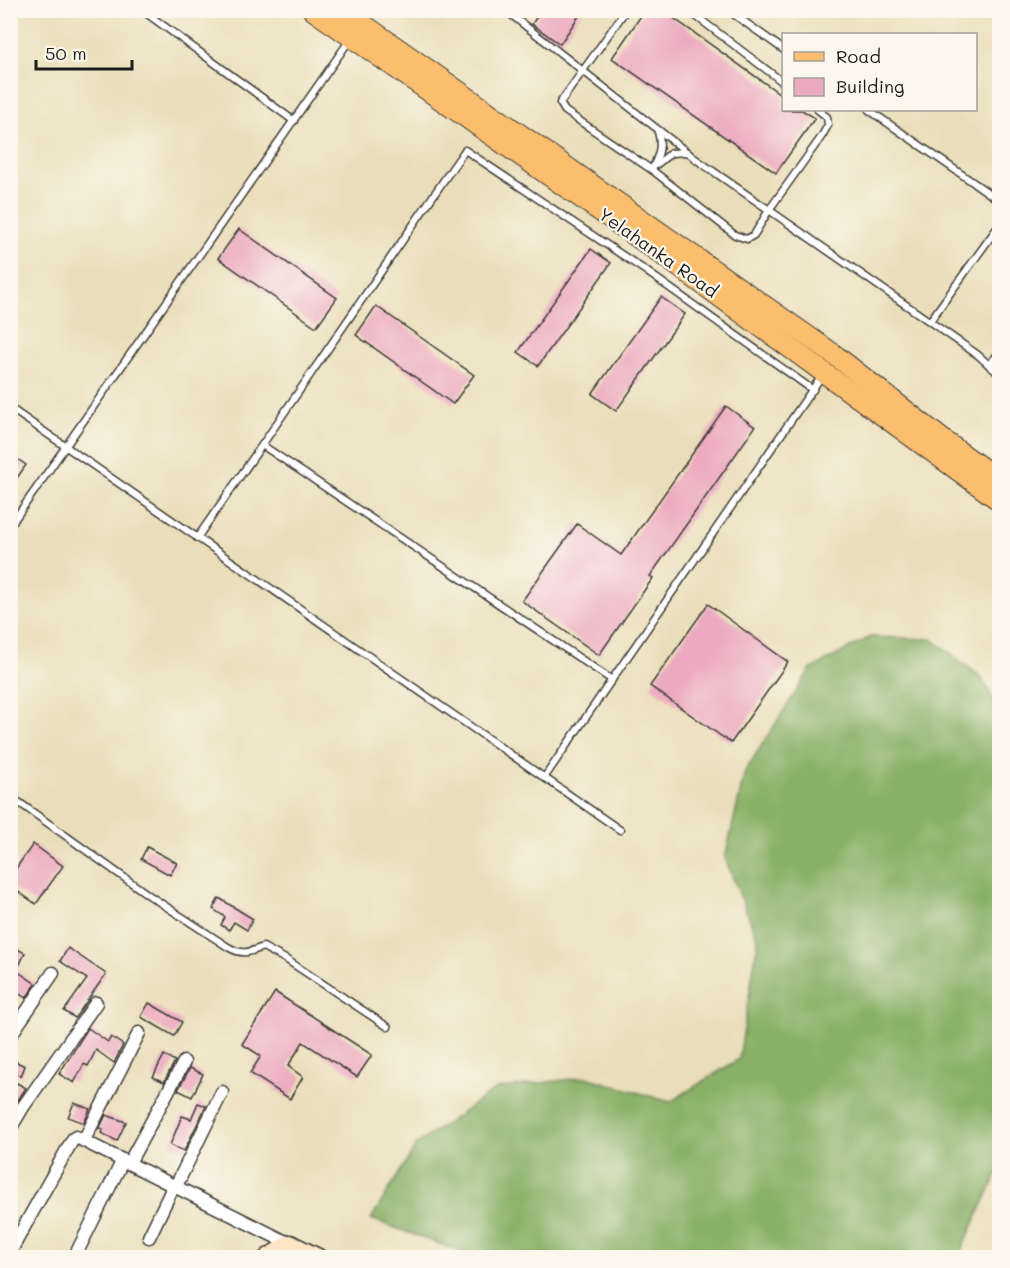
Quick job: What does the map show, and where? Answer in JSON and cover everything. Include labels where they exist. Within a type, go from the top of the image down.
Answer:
[{"type":"main road","name":"Yelahanka Road","points":[[313,10],[646,244],[942,440],[987,478],[999,501]]},
{"type":"main road","name":"Yelahanka Road","points":[[343,10],[830,364]]},
{"type":"street","points":[[10,1036],[53,973]]},
{"type":"street","points":[[10,1129],[96,1003]]},
{"type":"street","points":[[84,1140],[139,1033]]},
{"type":"street","points":[[74,1257],[126,1161],[184,1062]]},
{"type":"street","points":[[149,1237],[222,1092]]},
{"type":"street","points":[[10,1252],[73,1139],[78,1137],[318,1257]]},
{"type":"street","points":[[268,1257],[290,1244]]},
{"type":"lane","points":[[142,10],[294,121]]},
{"type":"lane","points":[[505,10],[687,152],[978,355],[999,375]]},
{"type":"lane","points":[[626,10],[560,103],[565,111],[652,170],[735,235],[747,239],[754,235],[828,125],[827,117],[820,111]]},
{"type":"lane","points":[[688,10],[782,82]]},
{"type":"lane","points":[[728,10],[782,49]]},
{"type":"lane","points":[[10,526],[351,38]]},
{"type":"lane","points":[[870,111],[999,201]]},
{"type":"lane","points":[[652,170],[660,154],[662,141],[657,129]]},
{"type":"lane","points":[[197,538],[465,150],[646,271],[813,390]]},
{"type":"lane","points":[[652,170],[660,160],[671,153],[687,152]]},
{"type":"lane","points":[[930,321],[999,224]]},
{"type":"lane","points":[[989,365],[999,352]]},
{"type":"lane","points":[[544,778],[830,364]]},
{"type":"lane","points":[[10,408],[620,830]]},
{"type":"lane","points":[[262,445],[612,680]]},
{"type":"lane","points":[[987,478],[999,452]]},
{"type":"lane","points":[[10,796],[150,896],[228,947],[245,954],[263,947],[388,1027]]},
{"type":"green space","points":[[870,637],[932,639],[981,677],[999,710],[999,1170],[958,1257],[475,1257],[371,1219],[417,1144],[496,1089],[586,1077],[670,1102],[739,1059],[758,940],[725,858],[745,771],[810,670]]},
{"type":"building","points":[[541,10],[583,10],[560,44],[532,24]]},
{"type":"building","points":[[645,10],[662,10],[782,95],[782,111],[804,111],[815,118],[776,173],[612,58]]},
{"type":"building","points":[[239,229],[337,298],[316,327],[218,258]]},
{"type":"building","points":[[591,249],[611,263],[538,366],[518,352]]},
{"type":"building","points":[[661,297],[685,314],[616,411],[592,394]]},
{"type":"building","points":[[376,306],[474,375],[453,404],[356,335]]},
{"type":"building","points":[[726,406],[755,427],[650,576],[653,578],[599,655],[522,601],[577,524],[621,555]]},
{"type":"building","points":[[10,454],[26,465],[10,488]]},
{"type":"building","points":[[708,604],[788,662],[731,743],[650,686]]},
{"type":"building","points":[[33,844],[63,866],[36,904],[10,886],[10,877]]},
{"type":"building","points":[[147,847],[177,863],[170,875],[141,859]]},
{"type":"building","points":[[219,898],[253,919],[247,930],[234,922],[229,930],[221,925],[225,917],[213,909]]},
{"type":"building","points":[[10,945],[25,953],[19,966],[10,961]]},
{"type":"building","points":[[68,948],[106,974],[75,1018],[64,1011],[87,979],[60,961]]},
{"type":"building","points":[[14,969],[36,984],[26,998],[10,988],[10,975]]},
{"type":"building","points":[[275,992],[372,1055],[357,1077],[303,1042],[288,1066],[303,1077],[290,1099],[250,1073],[261,1056],[242,1044]]},
{"type":"building","points":[[149,1003],[182,1022],[174,1036],[141,1017]]},
{"type":"building","points":[[88,1028],[108,1042],[111,1037],[123,1045],[114,1063],[96,1050],[88,1066],[84,1064],[74,1083],[59,1074]]},
{"type":"building","points":[[164,1055],[175,1061],[164,1082],[153,1077]]},
{"type":"building","points":[[10,1059],[25,1066],[21,1076],[10,1071]]},
{"type":"building","points":[[190,1068],[203,1074],[192,1097],[178,1090]]},
{"type":"building","points":[[17,1083],[26,1088],[18,1100],[10,1097]]},
{"type":"building","points":[[74,1103],[90,1109],[84,1123],[68,1117]]},
{"type":"building","points":[[198,1103],[206,1106],[184,1151],[170,1145],[182,1116],[191,1119]]},
{"type":"building","points":[[106,1115],[126,1122],[117,1141],[101,1133],[103,1130],[99,1129]]}]
